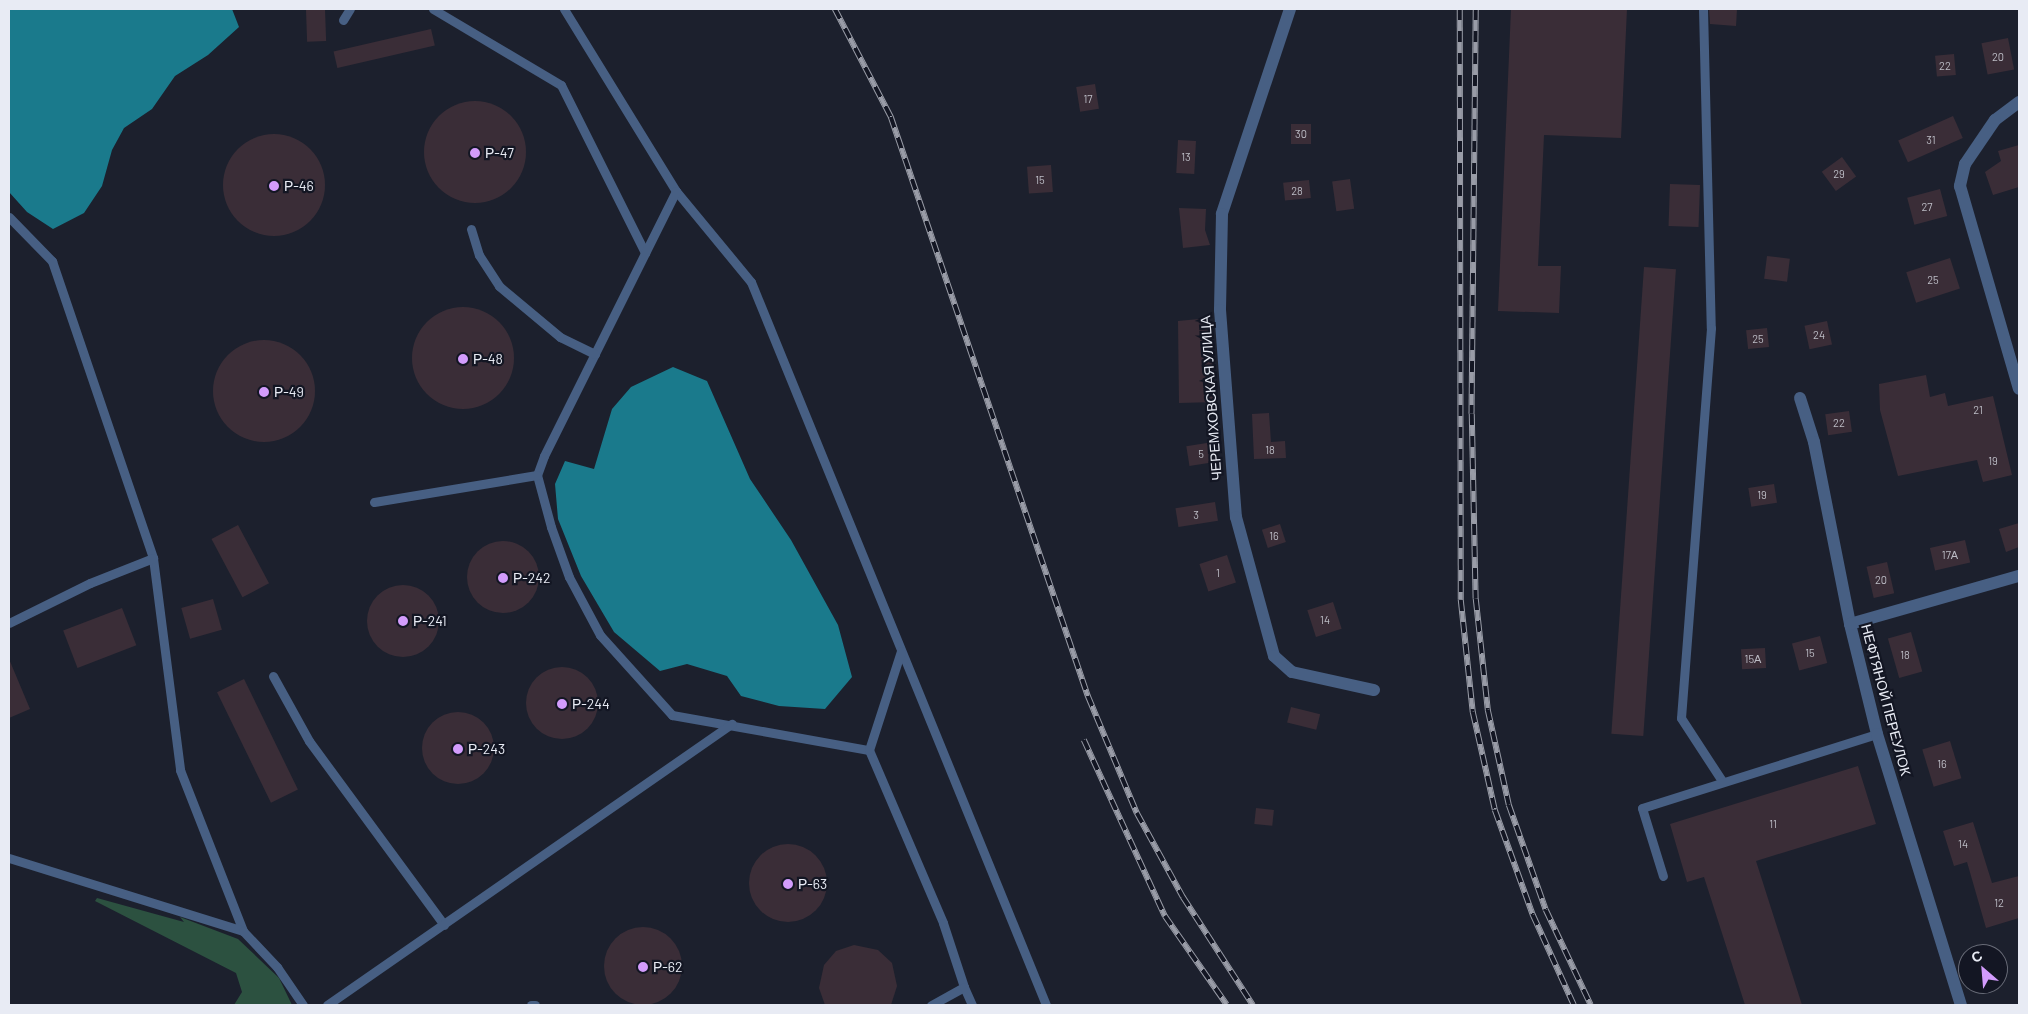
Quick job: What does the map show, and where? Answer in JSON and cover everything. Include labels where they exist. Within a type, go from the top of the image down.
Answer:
[{"type":"street","name":"ЧЕРЕМХОВСКАЯ УЛИЦА","points":[[1290,9],[1284,34],[1222,214],[1220,310],[1236,517],[1274,656],[1292,672],[1374,690]]},
{"type":"street","points":[[2019,102],[1995,120],[1965,164],[1960,186],[2019,389]]},
{"type":"street","name":"НЕФТЯНОЙ ПЕРЕУЛОК","points":[[1800,398],[1814,442],[1850,624],[1877,734],[1961,1005]]},
{"type":"street","points":[[1850,624],[2019,576]]},
{"type":"lane","points":[[343,20],[350,9]]},
{"type":"lane","points":[[433,9],[561,85],[645,253]]},
{"type":"lane","points":[[564,9],[676,192],[751,282],[1046,1005]]},
{"type":"lane","points":[[1703,9],[1711,328],[1681,718],[1722,781]]},
{"type":"lane","points":[[676,192],[537,475],[569,577],[600,635],[672,715],[732,724],[869,750]]},
{"type":"lane","points":[[9,217],[52,261],[153,558],[180,770],[243,931],[277,968],[303,1005]]},
{"type":"lane","points":[[471,229],[479,255],[499,286],[560,337],[595,354]]},
{"type":"lane","points":[[374,502],[537,475]]},
{"type":"lane","points":[[9,624],[90,583],[153,558]]},
{"type":"lane","points":[[901,651],[869,750],[943,923],[964,987],[972,1005]]},
{"type":"lane","points":[[273,676],[309,740],[444,925]]},
{"type":"lane","points":[[327,1005],[732,724]]},
{"type":"lane","points":[[1663,876],[1642,808],[1722,781],[1877,734]]},
{"type":"lane","points":[[9,858],[243,931]]},
{"type":"lane","points":[[931,1005],[964,987]]},
{"type":"green space","points":[[97,898],[184,922],[180,917],[238,939],[279,978],[292,1005],[234,1005],[242,992],[236,973],[95,901]]},
{"type":"water","points":[[9,9],[232,9],[239,27],[208,55],[175,76],[152,109],[124,128],[112,150],[102,186],[84,213],[53,229],[27,212],[9,192]]},
{"type":"water","points":[[673,367],[707,381],[750,479],[791,540],[838,625],[852,677],[825,709],[779,706],[741,696],[727,676],[687,664],[660,671],[614,632],[581,576],[558,519],[555,484],[565,461],[594,469],[612,409],[631,387]]},
{"type":"building","points":[[325,9],[326,41],[307,42],[306,10]]},
{"type":"building","points":[[1511,9],[1627,9],[1621,138],[1544,135],[1538,266],[1561,266],[1559,313],[1498,311]]},
{"type":"building","points":[[1709,9],[1737,9],[1736,26],[1710,24]]},
{"type":"building","points":[[431,29],[435,46],[337,68],[334,51]]},
{"type":"building","points":[[2008,38],[2014,69],[1988,75],[1981,43]]},
{"type":"building","points":[[1954,54],[1956,75],[1937,77],[1935,56]]},
{"type":"building","points":[[1095,84],[1099,109],[1080,112],[1076,87]]},
{"type":"building","name":"Р-47","points":[[475,101],[494,105],[511,116],[522,133],[526,152],[522,171],[511,188],[494,199],[475,203],[456,199],[439,188],[428,171],[424,152],[428,133],[439,116],[456,105]]},
{"type":"building","points":[[1953,116],[1963,138],[1908,162],[1898,140]]},
{"type":"building","points":[[1291,124],[1311,124],[1311,144],[1291,144]]},
{"type":"building","name":"Р-46","points":[[274,134],[293,138],[310,149],[321,166],[325,185],[321,204],[310,221],[293,232],[274,236],[255,232],[238,221],[227,204],[223,185],[227,166],[238,149],[255,138]]},
{"type":"building","points":[[1178,140],[1196,141],[1194,174],[1176,173]]},
{"type":"building","points":[[2019,145],[2019,187],[1993,195],[1985,172],[2001,161],[1998,151]]},
{"type":"building","points":[[1842,157],[1856,176],[1836,191],[1822,172]]},
{"type":"building","points":[[1051,165],[1053,192],[1029,194],[1027,167]]},
{"type":"building","points":[[1350,179],[1354,209],[1336,211],[1332,182]]},
{"type":"building","points":[[1309,180],[1311,198],[1285,201],[1283,183]]},
{"type":"building","points":[[1670,184],[1700,185],[1699,227],[1669,226]]},
{"type":"building","points":[[1940,189],[1947,216],[1914,225],[1907,198]]},
{"type":"building","points":[[1179,208],[1206,209],[1205,230],[1210,245],[1183,248]]},
{"type":"building","points":[[1767,256],[1790,259],[1787,282],[1764,279]]},
{"type":"building","points":[[1950,258],[1960,288],[1916,303],[1906,272]]},
{"type":"building","points":[[1644,267],[1676,269],[1643,736],[1611,734]]},
{"type":"building","name":"Р-48","points":[[463,307],[482,311],[499,322],[510,339],[514,358],[510,377],[499,394],[482,405],[463,409],[444,405],[427,394],[416,377],[412,358],[416,339],[427,322],[444,311]]},
{"type":"building","points":[[1209,318],[1216,402],[1179,403],[1178,321]]},
{"type":"building","points":[[1827,321],[1832,344],[1809,349],[1805,326]]},
{"type":"building","points":[[1767,328],[1769,347],[1748,349],[1746,330]]},
{"type":"building","name":"Р-49","points":[[264,340],[283,344],[300,355],[311,372],[315,391],[311,410],[300,427],[283,438],[264,442],[245,438],[228,427],[217,410],[213,391],[217,372],[228,355],[245,344]]},
{"type":"building","points":[[1926,375],[1930,397],[1945,393],[1948,406],[1993,396],[2012,475],[1983,482],[1977,460],[1898,476],[1880,410],[1879,384]]},
{"type":"building","points":[[1849,411],[1852,432],[1828,435],[1825,414]]},
{"type":"building","points":[[1269,413],[1271,442],[1285,441],[1286,458],[1254,459],[1252,414]]},
{"type":"building","points":[[1213,442],[1216,462],[1189,466],[1186,446]]},
{"type":"building","points":[[1774,484],[1777,503],[1751,507],[1748,488]]},
{"type":"building","points":[[1215,502],[1218,521],[1178,527],[1175,508]]},
{"type":"building","points":[[2019,523],[2019,547],[2006,552],[1999,529]]},
{"type":"building","points":[[1280,524],[1286,542],[1268,548],[1262,530]]},
{"type":"building","points":[[238,525],[269,583],[242,597],[212,539]]},
{"type":"building","points":[[1965,540],[1970,562],[1935,571],[1930,548]]},
{"type":"building","name":"Р-242","points":[[503,541],[523,547],[533,557],[539,577],[533,597],[523,607],[503,613],[483,607],[473,597],[467,577],[473,557],[483,547]]},
{"type":"building","points":[[1227,555],[1236,583],[1208,592],[1199,564]]},
{"type":"building","points":[[1887,562],[1894,593],[1874,598],[1867,567]]},
{"type":"building","name":"Р-241","points":[[403,585],[423,591],[433,601],[439,621],[433,641],[423,651],[403,657],[383,651],[373,641],[367,621],[373,601],[383,591]]},
{"type":"building","points":[[213,599],[222,630],[190,639],[181,608]]},
{"type":"building","points":[[1333,602],[1342,629],[1316,637],[1307,610]]},
{"type":"building","points":[[122,608],[136,645],[78,668],[63,631]]},
{"type":"building","points":[[1911,632],[1922,671],[1899,678],[1888,639]]},
{"type":"building","points":[[1820,636],[1827,663],[1799,671],[1792,644]]},
{"type":"building","points":[[1765,648],[1766,668],[1742,669],[1741,649]]},
{"type":"building","points":[[9,659],[30,709],[9,718]]},
{"type":"building","name":"Р-244","points":[[562,667],[582,673],[592,683],[598,703],[592,723],[582,733],[562,739],[542,733],[532,723],[526,703],[532,683],[542,673]]},
{"type":"building","points":[[244,679],[298,790],[271,803],[217,692]]},
{"type":"building","points":[[1291,707],[1320,714],[1316,730],[1287,723]]},
{"type":"building","name":"Р-243","points":[[458,712],[478,718],[488,728],[494,748],[488,768],[478,778],[458,784],[438,778],[428,768],[422,748],[428,728],[438,718]]},
{"type":"building","points":[[1950,741],[1961,778],[1934,787],[1922,749]]},
{"type":"building","points":[[1858,766],[1876,824],[1756,861],[1802,1005],[1745,1005],[1704,877],[1687,882],[1670,824]]},
{"type":"building","points":[[1256,808],[1274,810],[1272,826],[1254,824]]},
{"type":"building","points":[[1973,822],[1992,883],[2019,876],[2019,918],[1986,928],[1967,862],[1954,866],[1943,831]]},
{"type":"building","name":"Р-63","points":[[780,844],[796,844],[810,850],[821,861],[827,875],[827,891],[821,905],[810,916],[796,922],[780,922],[766,916],[755,905],[749,891],[749,875],[755,861],[766,850]]},
{"type":"building","name":"Р-62","points":[[635,927],[651,927],[665,933],[676,944],[682,958],[682,974],[676,988],[665,999],[651,1005],[635,1005],[621,999],[610,988],[604,974],[604,958],[610,944],[621,933]]},
{"type":"building","points":[[854,945],[878,950],[892,963],[897,986],[891,1005],[825,1005],[819,988],[824,965],[836,951]]},
{"type":"railway","points":[[835,9],[891,117],[1088,696],[1137,813],[1183,897],[1253,1005]]},
{"type":"railway","points":[[1460,9],[1461,600],[1473,712],[1495,810],[1533,915],[1574,1005]]},
{"type":"railway","points":[[1476,9],[1472,414],[1476,599],[1488,710],[1509,805],[1546,910],[1591,1005]]},
{"type":"railway","points":[[1084,740],[1165,916],[1227,1005]]},
{"type":"place","name":"Р-47","points":[[475,153]]},
{"type":"place","name":"Р-46","points":[[274,186]]},
{"type":"place","name":"Р-48","points":[[463,359]]},
{"type":"place","name":"Р-49","points":[[264,392]]},
{"type":"place","name":"Р-242","points":[[503,578]]},
{"type":"place","name":"Р-241","points":[[403,621]]},
{"type":"place","name":"Р-244","points":[[562,704]]},
{"type":"place","name":"Р-243","points":[[458,749]]},
{"type":"place","name":"Р-63","points":[[788,884]]},
{"type":"place","name":"Р-62","points":[[643,967]]}]
